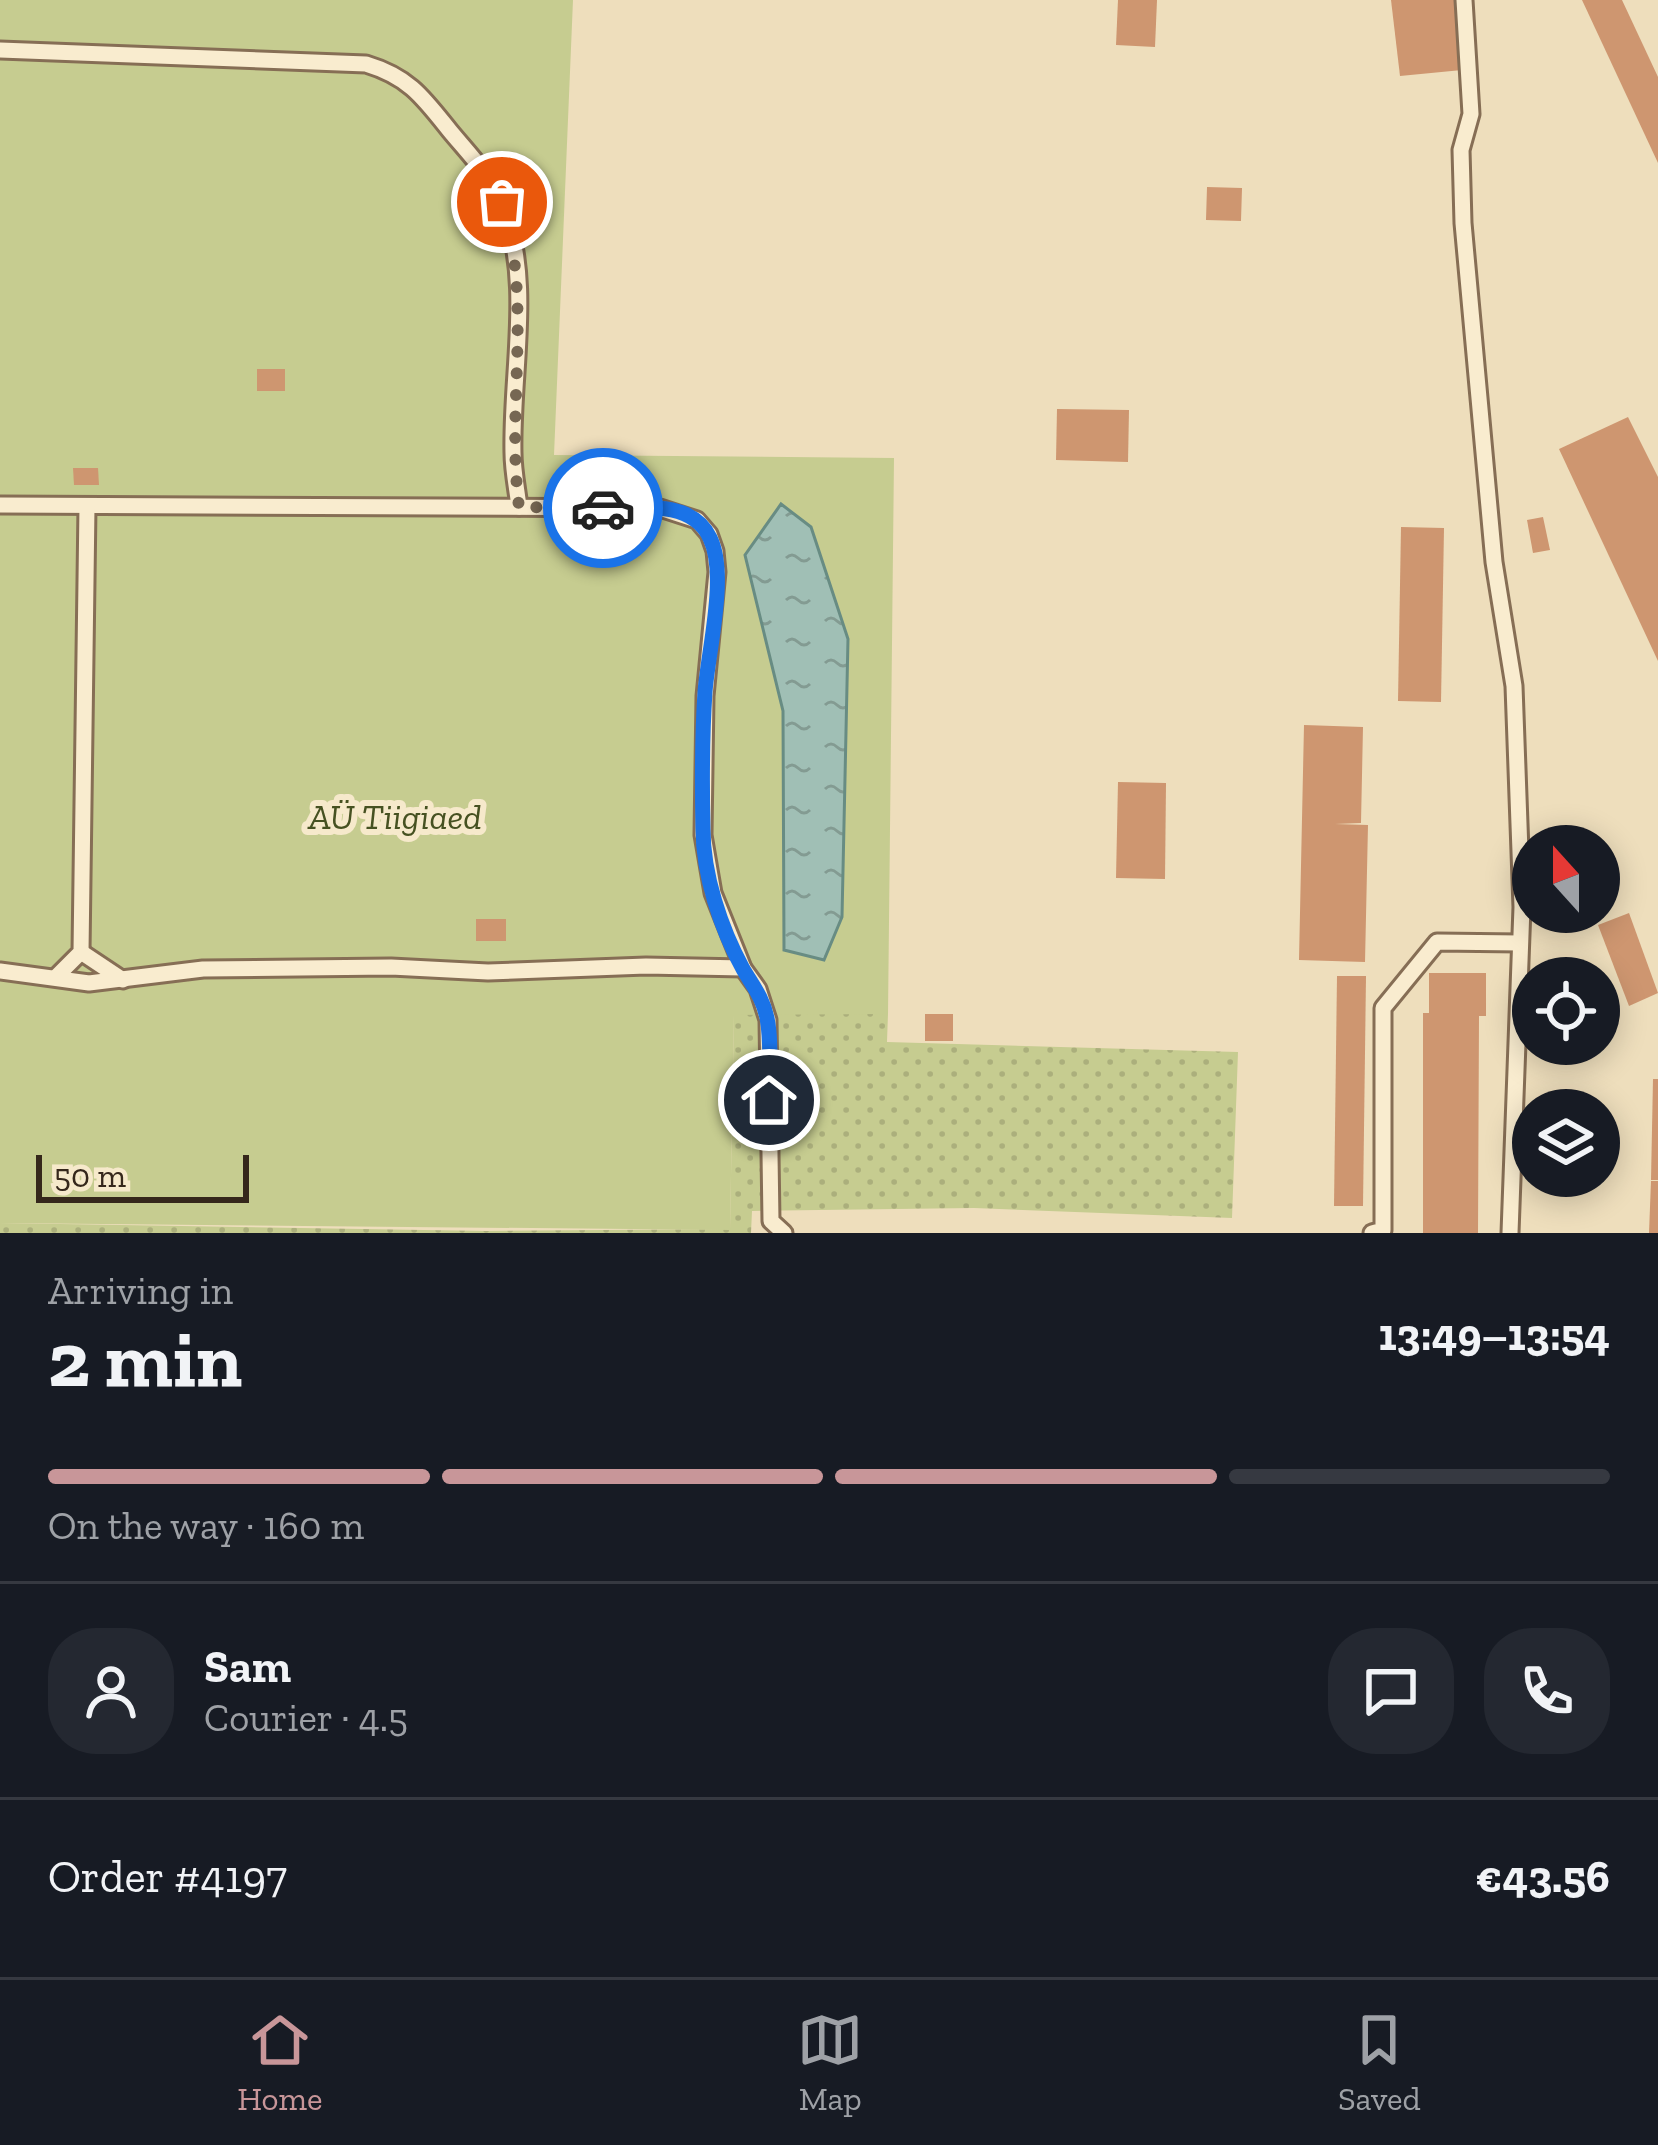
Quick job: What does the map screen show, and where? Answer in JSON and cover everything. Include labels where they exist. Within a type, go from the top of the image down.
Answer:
[{"type":"lane","points":[[1464,0],[1472,114],[1461,150],[1462,223],[1494,562],[1514,686],[1520,943],[1510,1233]]},
{"type":"lane","points":[[0,50],[366,64],[398,74],[487,176],[511,230],[517,268],[513,455],[519,507]]},
{"type":"lane","points":[[0,505],[660,508],[697,520],[709,534],[717,572],[705,696],[703,835],[712,893],[768,1020],[771,1220],[784,1233]]},
{"type":"lane","points":[[57,976],[81,952],[87,506]]},
{"type":"lane","points":[[1372,1233],[1382,1230],[1383,1008],[1437,942],[1520,943]]},
{"type":"lane","points":[[81,952],[124,980]]},
{"type":"lane","points":[[0,971],[89,983],[202,968],[488,972],[743,968]]},
{"type":"green space","name":"AÜ Tiigiaed","points":[[0,0],[573,0],[554,455],[894,458],[888,1014],[734,1015],[730,1230],[0,1223]]},
{"type":"green space","points":[[734,1014],[888,1014],[887,1042],[1238,1052],[1232,1218],[974,1208],[752,1211],[751,1233],[0,1233],[0,1223],[486,1231],[730,1229]]},
{"type":"water","points":[[781,504],[811,527],[848,639],[842,917],[824,960],[784,950],[783,711],[745,555]]},
{"type":"building","points":[[1118,0],[1157,0],[1155,47],[1116,45]]},
{"type":"building","points":[[1391,0],[1455,0],[1462,70],[1400,76]]},
{"type":"building","points":[[1582,0],[1622,0],[1658,77],[1658,163]]},
{"type":"building","points":[[1207,187],[1242,188],[1241,221],[1206,220]]},
{"type":"building","points":[[257,369],[285,369],[285,391],[257,391]]},
{"type":"building","points":[[1057,409],[1129,410],[1128,462],[1056,460]]},
{"type":"building","points":[[1628,417],[1658,477],[1658,661],[1559,449]]},
{"type":"building","points":[[73,468],[98,468],[99,485],[74,485]]},
{"type":"building","points":[[1543,517],[1550,550],[1533,553],[1527,520]]},
{"type":"building","points":[[1401,527],[1444,528],[1441,702],[1398,701]]},
{"type":"building","points":[[1304,725],[1363,727],[1361,823],[1335,824],[1368,825],[1365,962],[1299,960]]},
{"type":"building","points":[[1118,782],[1166,783],[1165,879],[1116,878]]},
{"type":"building","points":[[1629,913],[1658,993],[1629,1006],[1620,982],[1620,957],[1610,957],[1601,933],[1620,933],[1620,916]]},
{"type":"building","points":[[476,919],[506,919],[506,941],[476,941]]},
{"type":"building","points":[[1429,973],[1486,973],[1486,1016],[1479,1016],[1478,1233],[1423,1233],[1423,1013],[1429,1013]]},
{"type":"building","points":[[1337,976],[1366,976],[1363,1206],[1334,1206]]},
{"type":"building","points":[[925,1014],[953,1014],[953,1041],[925,1041]]},
{"type":"building","points":[[1653,1079],[1658,1079],[1658,1180],[1651,1180]]},
{"type":"building","points":[[1651,1181],[1658,1181],[1658,1233],[1649,1233]]},
{"type":"way so far","points":[[502,202],[517,268],[513,455],[519,507],[603,508]]},
{"type":"route","points":[[603,508],[683,513],[709,534],[715,551],[705,696],[703,835],[712,893],[768,1020],[769,1100]]}]
